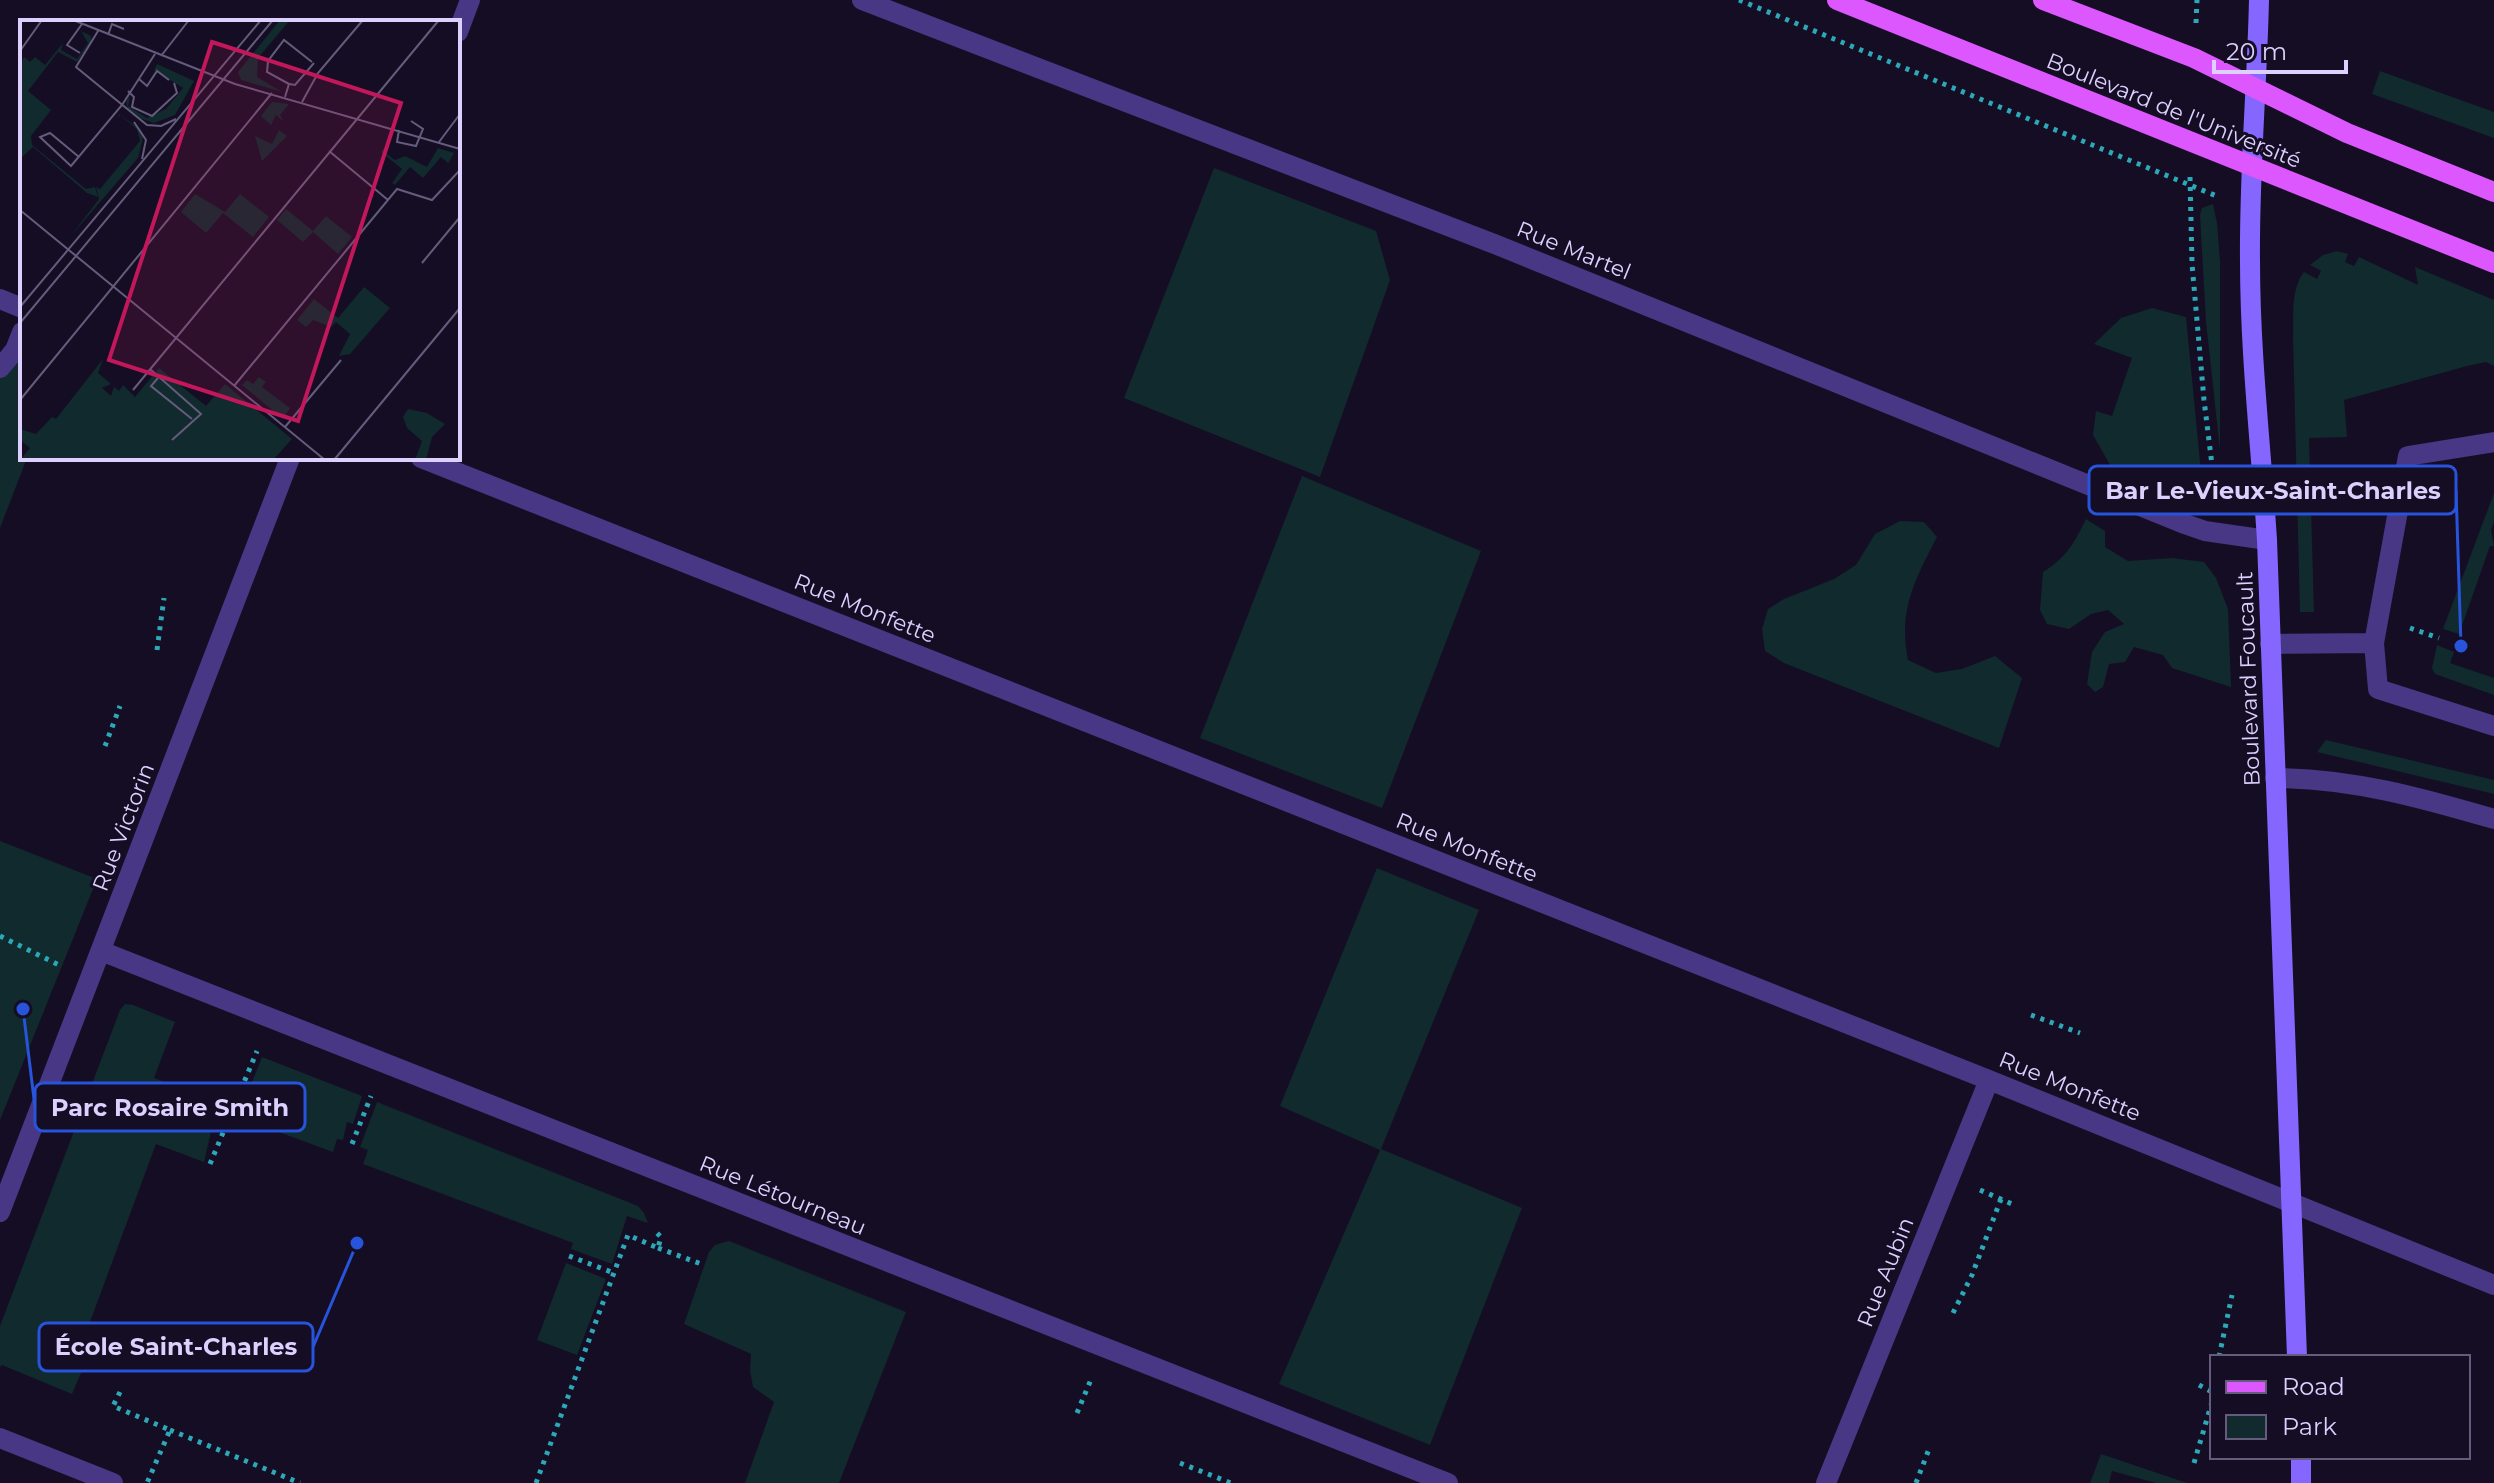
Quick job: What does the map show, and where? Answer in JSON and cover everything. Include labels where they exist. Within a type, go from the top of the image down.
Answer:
[{"type":"main road","name":"Boulevard de l'Université","points":[[1837,0],[2494,263]]},
{"type":"main road","name":"Boulevard de l'Université","points":[[2043,0],[2194,58],[2347,133],[2494,192]]},
{"type":"street","points":[[460,27],[470,0]]},
{"type":"street","name":"Rue Martel","points":[[862,0],[1497,245],[2182,523],[2226,535],[2267,540]]},
{"type":"street","name":"Boulevard Foucault","points":[[2259,0],[2250,259],[2253,363],[2267,540],[2297,1355]]},
{"type":"street","points":[[0,299],[20,307]]},
{"type":"street","points":[[0,368],[15,350],[20,337]]},
{"type":"street","points":[[2494,442],[2408,456],[2374,643],[2378,689],[2494,726]]},
{"type":"street","name":"Rue Victorin","points":[[0,1212],[289,460]]},
{"type":"street","name":"Rue Monfette","points":[[426,460],[1989,1080],[2494,1285]]},
{"type":"street","points":[[2270,644],[2374,643]]},
{"type":"street","points":[[2275,778],[2311,778],[2353,784],[2420,798],[2494,819]]},
{"type":"street","name":"Rue Létourneau","points":[[101,951],[1448,1483]]},
{"type":"street","name":"Rue Aubin","points":[[1826,1483],[1989,1080]]},
{"type":"street","points":[[0,1438],[113,1483]]},
{"type":"street","points":[[2301,1459],[2301,1483]]},
{"type":"path","points":[[1739,0],[2189,185]]},
{"type":"path","points":[[2190,172],[2192,264],[2214,504]]},
{"type":"path","points":[[157,650],[164,598]]},
{"type":"path","points":[[105,746],[120,706]]},
{"type":"path","points":[[0,936],[59,965]]},
{"type":"path","points":[[2031,1015],[2080,1033]]},
{"type":"path","points":[[210,1164],[257,1051]]},
{"type":"path","points":[[352,1144],[371,1096]]},
{"type":"path","points":[[1953,1313],[1972,1275],[2001,1199]]},
{"type":"path","points":[[654,1230],[661,1237],[658,1248]]},
{"type":"path","points":[[536,1483],[628,1235],[704,1265]]},
{"type":"path","points":[[569,1256],[614,1273]]},
{"type":"path","points":[[2219,1355],[2232,1295]]},
{"type":"path","points":[[2199,1385],[2210,1391]]},
{"type":"path","points":[[120,1392],[113,1406],[300,1483]]},
{"type":"path","points":[[2194,1463],[2210,1409]]},
{"type":"path","points":[[147,1483],[170,1430]]},
{"type":"path","points":[[1916,1483],[1929,1449]]},
{"type":"path","points":[[1180,1463],[1231,1483]]},
{"type":"green space","points":[[2380,71],[2494,112],[2494,138],[2372,94]]},
{"type":"green space","points":[[1214,168],[1376,231],[1390,280],[1320,477],[1124,398]]},
{"type":"green space","points":[[2213,204],[2220,261],[2220,450],[2206,322],[2200,215],[2202,208]]},
{"type":"green space","points":[[2337,251],[2348,254],[2345,262],[2354,266],[2359,257],[2418,285],[2415,267],[2494,300],[2494,366],[2486,362],[2467,366],[2344,400],[2347,437],[2309,438],[2314,612],[2300,612],[2294,304],[2304,272],[2317,279],[2321,271],[2310,265],[2323,255]]},
{"type":"green space","points":[[2152,308],[2186,317],[2204,503],[2171,494],[2113,470],[2093,435],[2096,411],[2112,416],[2132,358],[2094,344],[2121,318]]},
{"type":"green space","points":[[0,353],[20,361],[20,460],[26,460],[0,528]]},
{"type":"green space","points":[[1302,476],[1481,551],[1382,808],[1200,738]]},
{"type":"green space","points":[[2494,493],[2491,530],[2494,546],[2490,546],[2459,634],[2443,629]]},
{"type":"green space","points":[[2086,519],[2105,531],[2105,547],[2128,561],[2172,558],[2204,562],[2216,578],[2228,609],[2231,687],[2172,668],[2163,655],[2134,647],[2125,662],[2109,664],[2103,687],[2095,692],[2087,684],[2092,652],[2105,632],[2124,624],[2108,610],[2091,614],[2069,629],[2047,624],[2040,610],[2043,572],[2069,549]]},
{"type":"green space","points":[[1900,521],[1924,522],[1937,537],[1910,596],[1905,626],[1908,660],[1936,673],[1962,669],[1995,656],[2022,678],[1999,748],[1784,663],[1765,651],[1762,629],[1768,609],[1784,599],[1834,579],[1856,565],[1875,534]]},
{"type":"green space","points":[[2437,645],[2454,652],[2450,663],[2494,678],[2494,695],[2435,674],[2432,668]]},
{"type":"green space","points":[[2326,740],[2494,780],[2494,794],[2317,752]]},
{"type":"green space","points":[[0,841],[97,879],[0,1120]]},
{"type":"green space","points":[[1377,868],[1479,910],[1381,1149],[1522,1208],[1430,1445],[1279,1384],[1380,1150],[1280,1106]]},
{"type":"green space","points":[[125,1004],[175,1022],[154,1078],[226,1105],[220,1120],[214,1119],[204,1162],[156,1144],[77,1357],[86,1361],[72,1394],[2,1365],[0,1367],[0,1326],[120,1010]]},
{"type":"green space","points":[[262,1057],[362,1096],[353,1124],[347,1122],[343,1140],[337,1139],[333,1152],[238,1117]]},
{"type":"green space","points":[[377,1102],[638,1206],[648,1223],[627,1216],[612,1264],[571,1249],[573,1243],[363,1164],[368,1150],[360,1147]]},
{"type":"green space","points":[[729,1241],[906,1312],[839,1483],[745,1483],[774,1402],[753,1387],[751,1354],[684,1324],[709,1252],[715,1245]]},
{"type":"green space","points":[[566,1263],[606,1279],[577,1355],[537,1340]]},
{"type":"green space","points":[[2101,1454],[2187,1483],[2156,1483],[2112,1471],[2109,1483],[2090,1483]]},
{"type":"place","name":"Bar Le-Vieux-Saint-Charles","points":[[2461,646]]},
{"type":"place","name":"Parc Rosaire Smith","points":[[23,1009]]},
{"type":"place","name":"École Saint-Charles","points":[[357,1243]]}]
